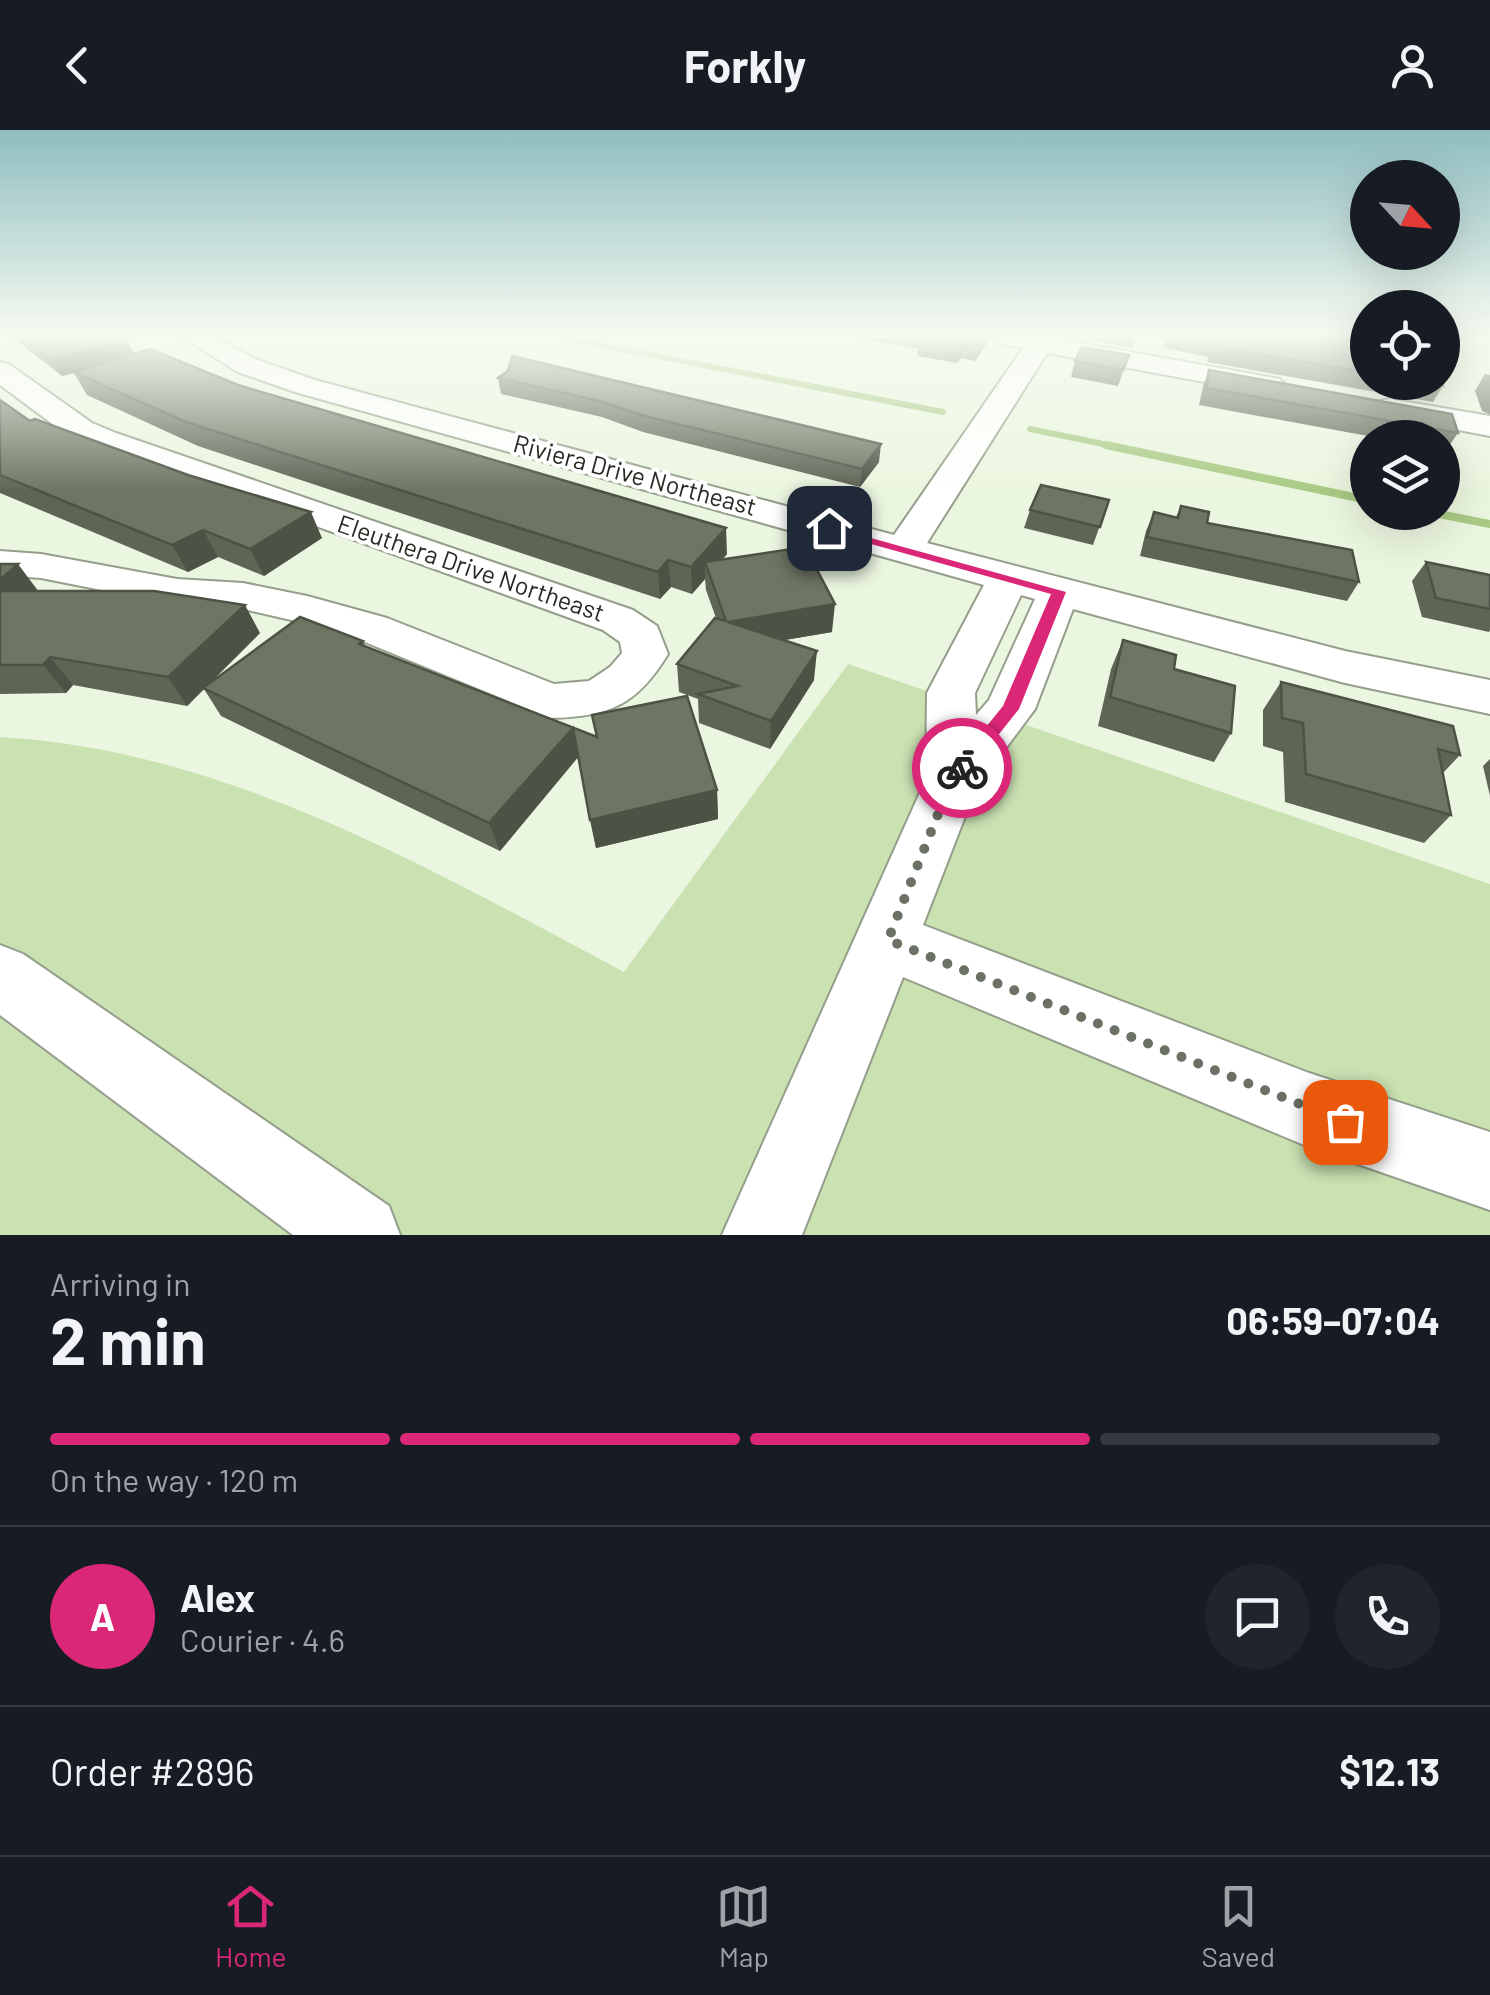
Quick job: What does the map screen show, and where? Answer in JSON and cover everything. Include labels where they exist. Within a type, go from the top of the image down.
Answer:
[{"type":"street","name":"Eleuthera Drive Northeast","points":[[0,562],[176,592],[243,596],[307,610],[371,628],[550,701],[582,701],[608,693],[632,676],[645,654],[640,636],[618,620],[81,430],[57,391],[50,389]]},
{"type":"street","name":"Riviera Drive Northeast","points":[[314,389],[1345,667],[1490,696]]},
{"type":"street","points":[[904,548],[1010,389]]},
{"type":"street","points":[[1286,389],[1294,390]]},
{"type":"street","points":[[1353,401],[1490,426]]},
{"type":"street","points":[[952,779],[951,693],[1009,576]]},
{"type":"street","points":[[762,1235],[952,779],[1010,709],[1059,592]]},
{"type":"street","points":[[888,940],[1308,1110],[1490,1171]]},
{"type":"street","points":[[0,976],[360,1235]]},
{"type":"green space","points":[[848,664],[1490,884],[1490,1235],[0,1235],[0,737],[84,747],[166,765],[246,790],[400,855],[624,972]]},
{"type":"building","points":[[110,389],[250,389],[726,528],[691,567],[668,560],[658,572],[186,422]]},
{"type":"building","points":[[545,389],[649,389],[881,444],[862,469],[641,415]]},
{"type":"building","points":[[1209,389],[1312,389],[1350,396],[1350,400],[1375,400],[1452,414],[1454,420],[1385,420]]},
{"type":"building","points":[[0,400],[30,421],[35,419],[188,475],[311,512],[250,549],[203,530],[172,545],[0,475]]},
{"type":"building","points":[[1041,485],[1109,500],[1100,527],[1030,510]]},
{"type":"building","points":[[1181,506],[1209,512],[1207,523],[1352,550],[1359,582],[1147,537],[1154,512],[1178,518]]},
{"type":"building","points":[[805,547],[835,604],[728,622],[817,651],[771,721],[698,694],[738,686],[677,664],[715,618],[726,621],[705,562]]},
{"type":"building","points":[[1426,562],[1490,575],[1490,609],[1436,598]]},
{"type":"building","points":[[0,564],[18,564],[0,580]]},
{"type":"building","points":[[0,591],[154,591],[245,605],[168,677],[50,657],[43,665],[0,665]]},
{"type":"building","points":[[300,617],[597,737],[592,715],[687,696],[717,790],[590,820],[573,728],[489,823],[203,688]]},
{"type":"building","points":[[1123,640],[1176,655],[1174,669],[1235,686],[1231,733],[1110,697]]},
{"type":"building","points":[[1281,682],[1453,726],[1460,755],[1438,749],[1451,815],[1306,774],[1303,723],[1282,718]]},
{"type":"waterway","points":[[823,389],[943,412]]},
{"type":"waterway","points":[[1030,429],[1118,447]]},
{"type":"waterway","points":[[1106,445],[1350,496]]},
{"type":"waterway","points":[[1460,518],[1490,524]]},
{"type":"way so far","points":[[962,768],[952,779],[888,940],[1345,1122]]},
{"type":"route","points":[[829,528],[1059,592],[1010,709],[962,768]]}]
